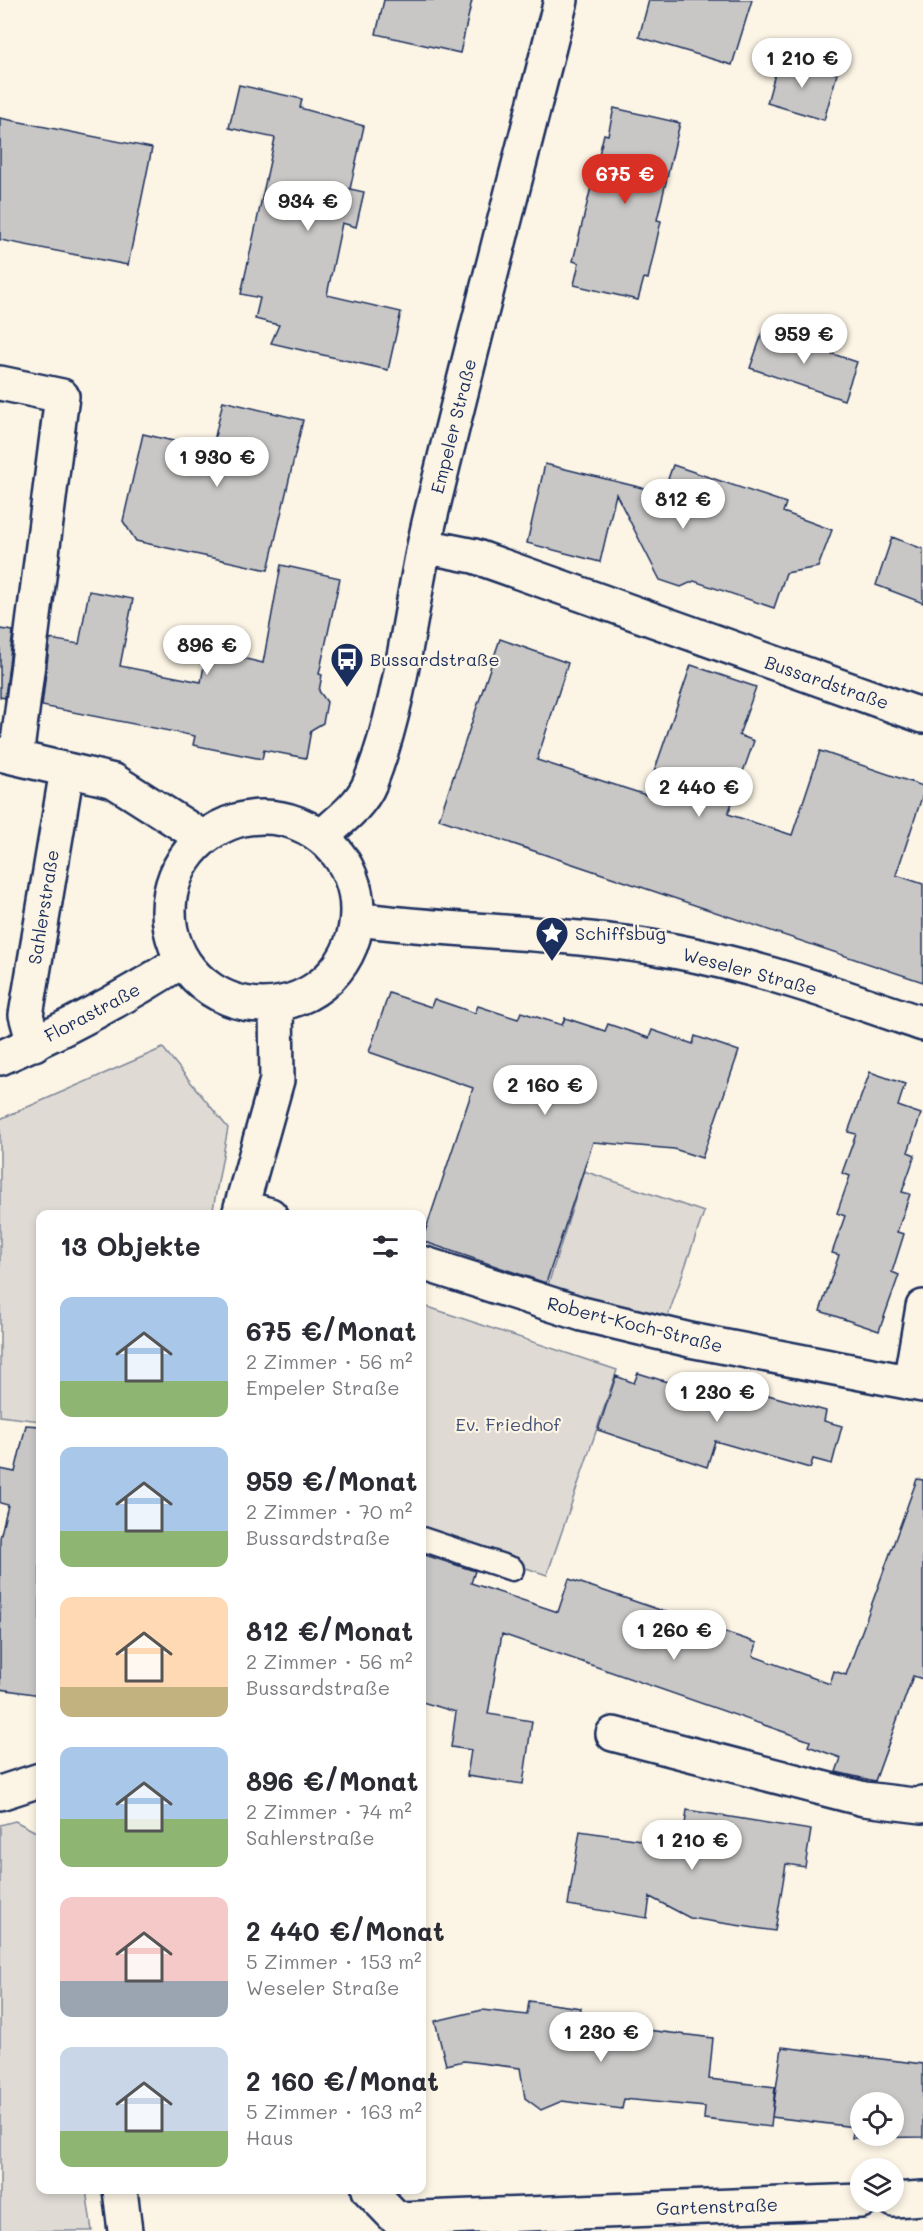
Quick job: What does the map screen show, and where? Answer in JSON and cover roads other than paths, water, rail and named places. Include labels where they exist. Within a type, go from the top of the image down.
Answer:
[{"type":"street","name":"Empeler Straße","points":[[322,837],[357,803],[369,786],[396,698],[424,546],[561,0]]},
{"type":"street","points":[[0,384],[62,396],[8,756],[114,781],[202,837]]},
{"type":"street","name":"Bussardstraße","points":[[424,546],[474,556],[923,716]]},
{"type":"street","name":"Sahlerstraße","points":[[34,1044],[26,1015],[67,770]]},
{"type":"street","points":[[262,816],[294,821],[322,837],[342,860],[355,888],[357,919],[349,950],[332,976],[306,995],[276,1005],[240,1003],[207,988],[182,961],[169,930],[169,896],[180,863],[202,837],[230,822],[262,816]]},
{"type":"street","name":"Weseler Straße","points":[[357,919],[414,927],[521,932],[674,951],[797,980],[923,1024]]},
{"type":"street","name":"Florastraße","points":[[0,1058],[34,1044],[144,985],[182,961]]},
{"type":"street","points":[[250,1210],[277,1080],[276,1005]]},
{"type":"street","name":"Robert-Koch-Straße","points":[[426,1264],[582,1314],[690,1340],[917,1384]]},
{"type":"street","points":[[917,1384],[923,1308]]},
{"type":"street","points":[[613,1734],[864,1799],[922,1806],[923,1803]]},
{"type":"street","points":[[0,1793],[36,1781]]},
{"type":"street","points":[[120,2194],[124,2231]]},
{"type":"street","name":"Gartenstraße","points":[[373,2194],[397,2218],[721,2218],[850,2202]]},
{"type":"street","points":[[904,2199],[923,2199]]},
{"type":"lane","points":[[426,1540],[512,1569]]},
{"type":"place","name":"Bussardstraße","points":[[347,688]]},
{"type":"place","name":"Schiffsbug","points":[[552,962]]},
{"type":"park label","name":"Ev. Friedhof","points":[[508,1424]]}]
